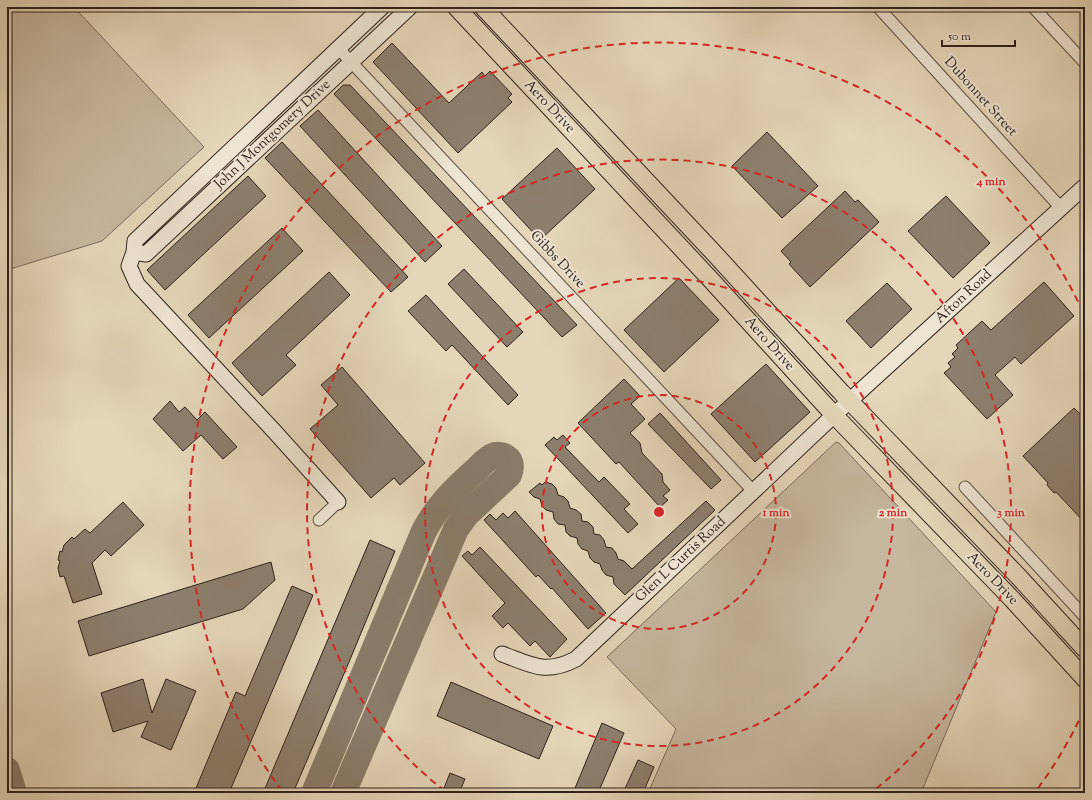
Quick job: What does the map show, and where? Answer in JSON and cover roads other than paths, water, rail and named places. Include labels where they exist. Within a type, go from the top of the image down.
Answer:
[{"type":"main road","name":"Aero Drive","points":[[456,7],[712,281],[842,408],[1018,576],[1085,649]]},
{"type":"main road","name":"Aero Drive","points":[[483,7],[714,252],[842,408],[1085,679]]},
{"type":"street","name":"John J Montgomery Drive","points":[[319,520],[338,502],[137,284],[129,266],[134,252],[135,241],[382,7]]},
{"type":"street","name":"John J Montgomery Drive","points":[[134,252],[146,254],[410,7]]},
{"type":"street","name":"Dubonnet Street","points":[[878,7],[1061,208]]},
{"type":"street","points":[[1034,7],[1085,63]]},
{"type":"street","name":"Gibbs Drive","points":[[338,48],[754,492]]},
{"type":"street","name":"Afton Road","points":[[842,408],[1085,186]]},
{"type":"street","name":"Glen L Curtis Road","points":[[502,654],[538,668],[550,668],[565,665],[576,659],[842,408]]},
{"type":"street","points":[[965,487],[1085,617]]}]
